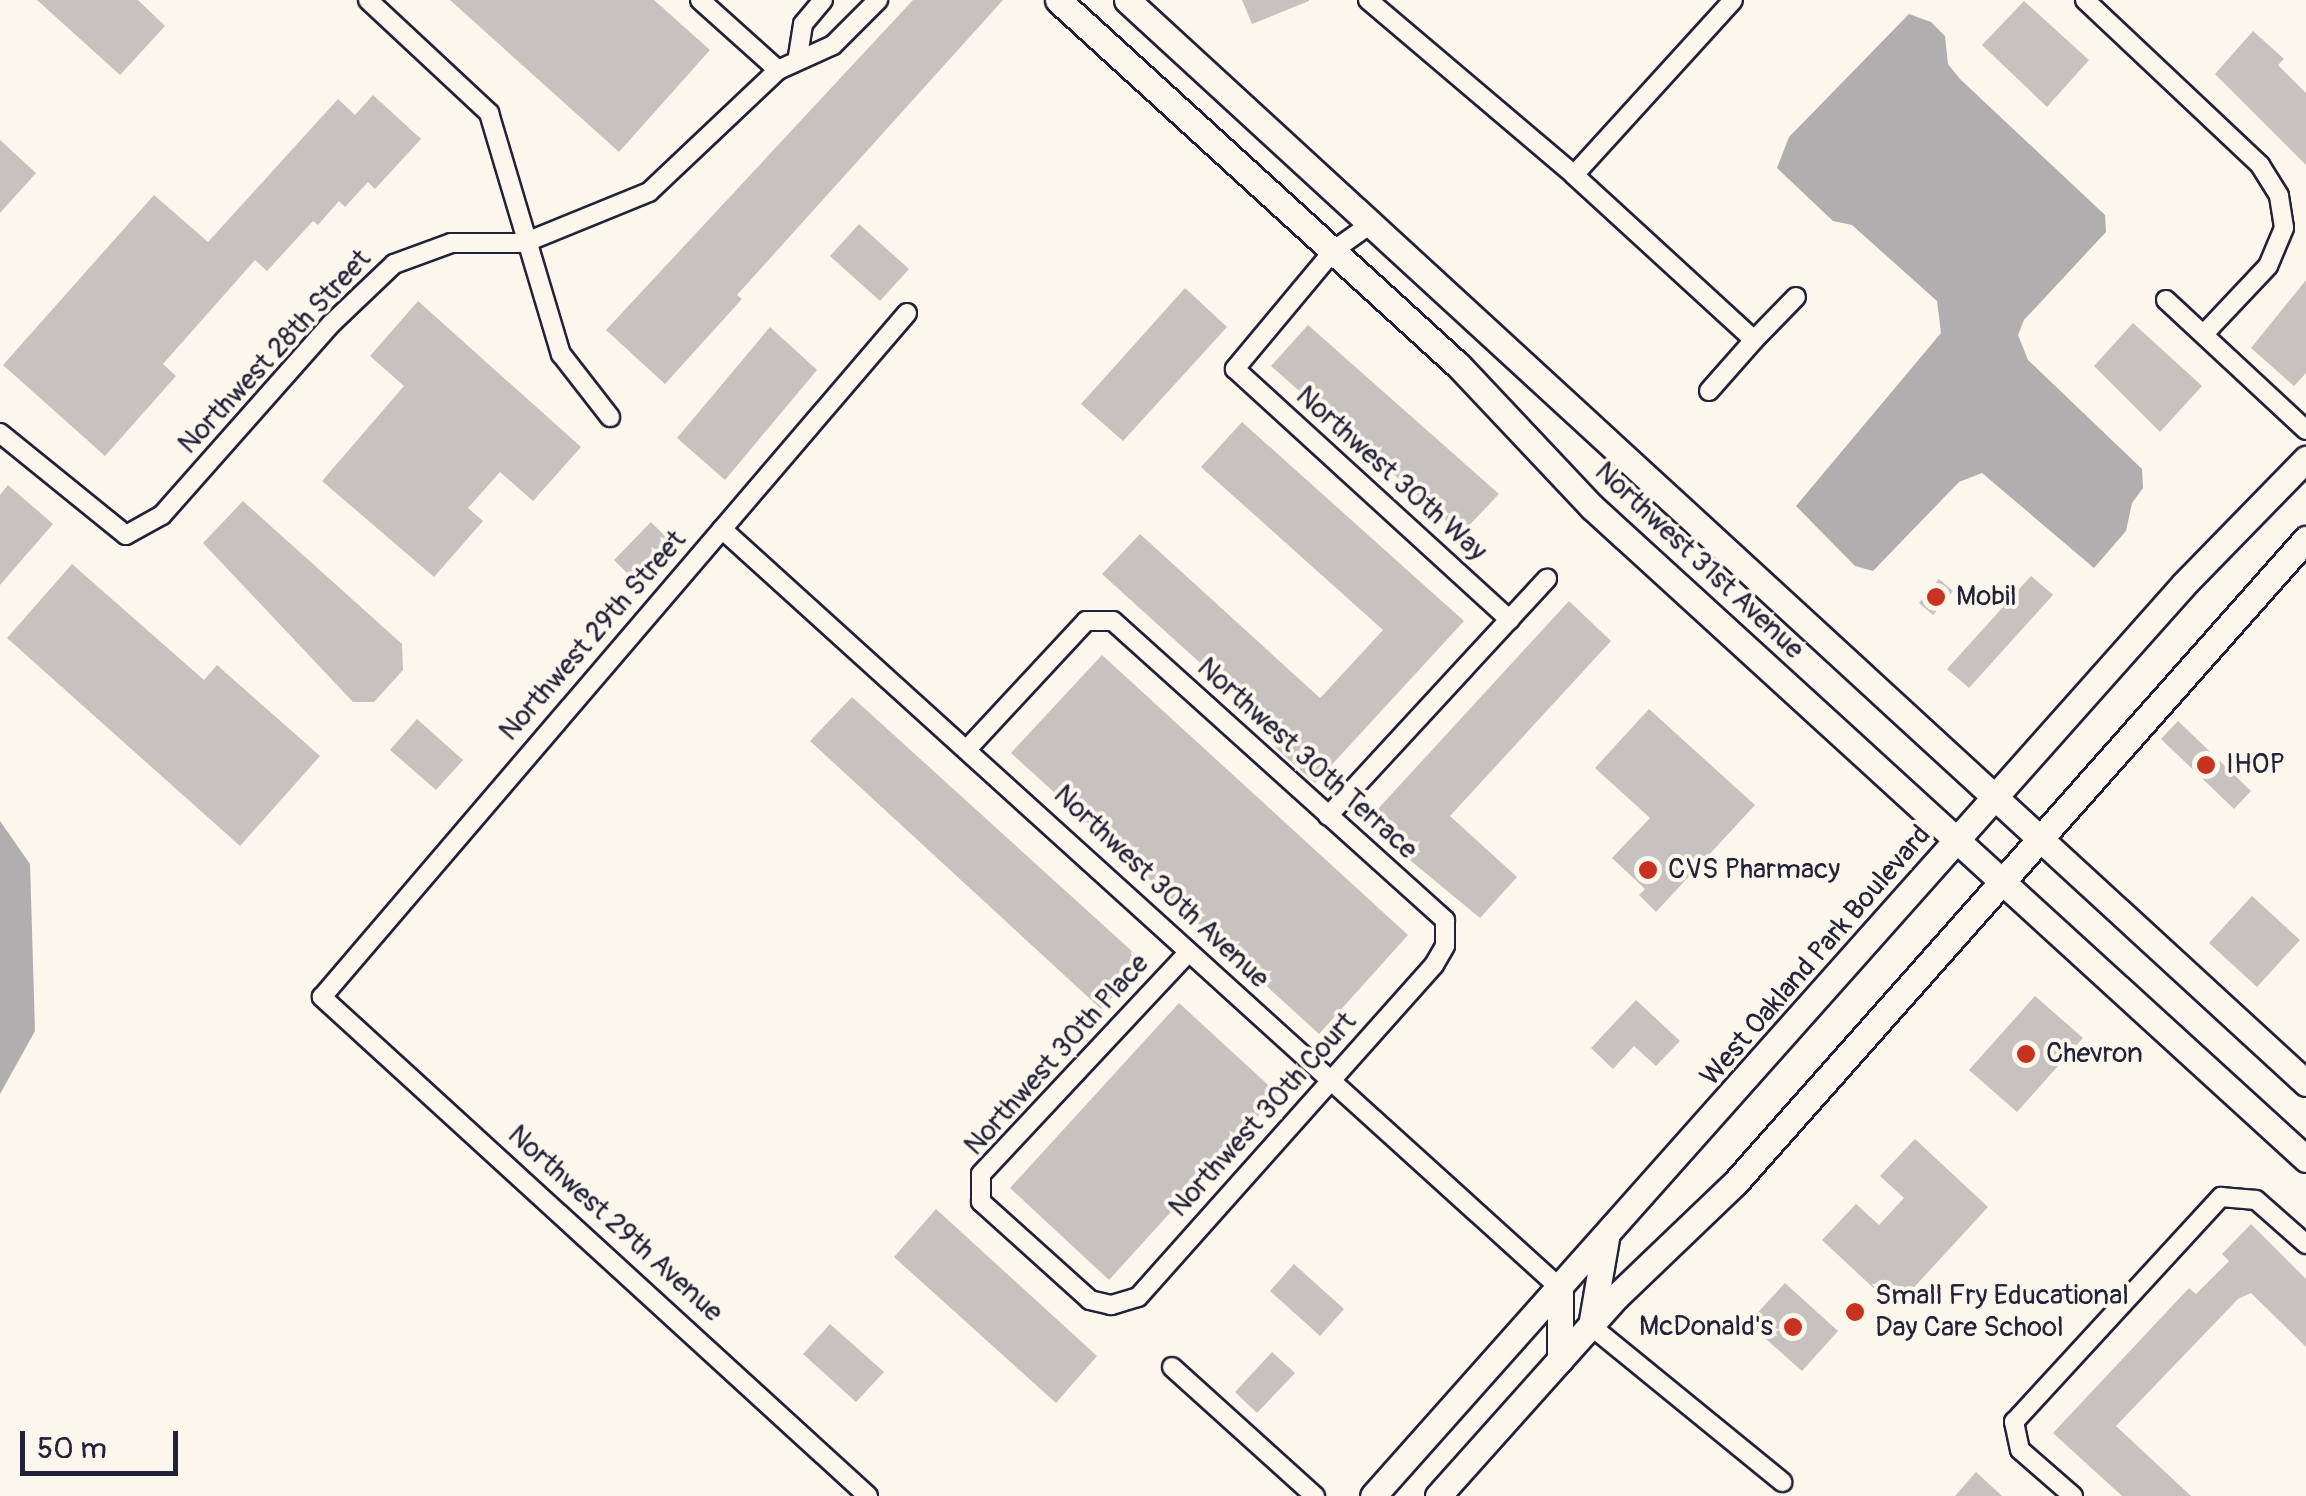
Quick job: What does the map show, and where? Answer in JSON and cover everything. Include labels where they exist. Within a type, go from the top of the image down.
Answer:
[{"type":"main road","name":"Northwest 31st Avenue","points":[[1058,0],[1459,366],[1592,507],[2306,1160]]},
{"type":"main road","name":"Northwest 31st Avenue","points":[[1127,0],[2306,1084]]},
{"type":"main road","name":"West Oakland Park Boulevard","points":[[1373,1496],[1606,1238],[1994,796],[2306,458]]},
{"type":"main road","points":[[1438,1496],[1591,1326],[1734,1182],[2000,878],[2306,539]]},
{"type":"main road","points":[[1591,1326],[1606,1238]]},
{"type":"main road","points":[[1560,1288],[1560,1360]]},
{"type":"street","points":[[368,0],[488,113],[524,243],[562,354],[610,417]]},
{"type":"street","points":[[700,0],[778,70]]},
{"type":"street","points":[[798,56],[803,24],[822,0]]},
{"type":"street","name":"Northwest 28th Street","points":[[0,433],[126,535],[162,515],[332,324],[394,264],[450,243],[524,243],[649,192],[778,70],[798,56],[834,45],[878,0]]},
{"type":"street","points":[[1368,0],[1574,175],[1754,340]]},
{"type":"street","points":[[1574,175],[1733,0]]},
{"type":"street","points":[[2085,0],[2260,165],[2279,196],[2284,228],[2268,266],[2204,334]]},
{"type":"street","points":[[1334,250],[1372,223]]},
{"type":"street","name":"Northwest 30th Way","points":[[1334,250],[1234,370],[1510,620]]},
{"type":"street","points":[[1709,391],[1796,297]]},
{"type":"street","points":[[2166,300],[2306,430]]},
{"type":"street","name":"Northwest 29th Street","points":[[322,997],[907,313]]},
{"type":"street","name":"Northwest 30th Avenue","points":[[722,528],[969,747],[1560,1288]]},
{"type":"street","points":[[1328,816],[1547,580]]},
{"type":"street","name":"Northwest 30th Terrace","points":[[969,747],[1086,621],[1113,621],[1445,920],[1445,946]]},
{"type":"street","name":"Northwest 30th Court","points":[[1111,1305],[1138,1296],[1445,946]]},
{"type":"street","name":"Northwest 30th Place","points":[[1111,1305],[1090,1300],[980,1202],[981,1174],[1190,952]]},
{"type":"street","name":"Northwest 29th Avenue","points":[[322,997],[868,1496]]},
{"type":"street","points":[[2073,1496],[2020,1450],[2014,1422],[2208,1211],[2221,1197],[2256,1200],[2306,1244]]},
{"type":"street","points":[[1591,1326],[1782,1482]]},
{"type":"street","points":[[1172,1366],[1315,1496]]},
{"type":"shaded area","points":[[1909,14],[1931,22],[1945,36],[1948,64],[1960,79],[2105,215],[2106,232],[2024,320],[2018,335],[2028,360],[2142,469],[2143,488],[2132,503],[2126,531],[2094,568],[1982,473],[1959,482],[1873,571],[1855,566],[1796,506],[1941,333],[1937,301],[1852,225],[1833,221],[1777,168],[1789,137]]},
{"type":"shaded area","points":[[0,821],[30,864],[35,1031],[0,1094]]},
{"type":"building","points":[[37,0],[138,0],[165,26],[120,75]]},
{"type":"building","points":[[450,0],[654,0],[710,50],[619,152]]},
{"type":"building","points":[[913,0],[1003,0],[737,295],[742,299],[665,384],[606,330]]},
{"type":"building","points":[[1242,0],[1309,0],[1309,1],[1252,24]]},
{"type":"building","points":[[2024,1],[2089,60],[2047,107],[1982,45]]},
{"type":"building","points":[[2253,31],[2284,59],[2278,65],[2306,93],[2306,165],[2215,74]]},
{"type":"building","points":[[373,95],[421,139],[375,189],[368,182],[345,207],[339,201],[318,225],[313,221],[267,271],[255,260],[163,364],[176,376],[105,456],[3,365],[154,195],[208,242],[338,99],[355,115]]},
{"type":"building","points":[[0,140],[36,173],[0,213]]},
{"type":"building","points":[[859,224],[909,269],[880,301],[830,256]]},
{"type":"building","points":[[2306,280],[2306,373],[2294,386],[2251,348]]},
{"type":"building","points":[[1185,288],[1227,327],[1123,441],[1081,404]]},
{"type":"building","points":[[418,301],[581,447],[533,501],[500,472],[468,508],[483,521],[434,577],[322,481],[404,386],[370,356]]},
{"type":"building","points":[[2133,323],[2202,386],[2160,432],[2094,366]]},
{"type":"building","points":[[1308,325],[1499,494],[1461,534],[1271,366]]},
{"type":"building","points":[[770,327],[817,370],[725,480],[677,438]]},
{"type":"building","points":[[1242,422],[1464,621],[1315,783],[1275,747],[1283,738],[1102,574],[1140,534],[1320,698],[1383,630],[1201,467]]},
{"type":"building","points":[[8,485],[53,524],[0,585],[0,495]]},
{"type":"building","points":[[243,501],[402,644],[403,670],[374,702],[353,702],[203,543]]},
{"type":"building","points":[[651,522],[672,543],[635,581],[614,560]]},
{"type":"building","points":[[72,564],[204,680],[217,665],[320,756],[240,846],[7,638]]},
{"type":"building","name":"Mobil","points":[[2031,576],[2053,595],[1969,688],[1947,669]]},
{"type":"building","name":"Mobil","points":[[1939,579],[1953,591],[1933,615],[1919,603]]},
{"type":"building","points":[[1569,601],[1611,641],[1450,816],[1517,877],[1480,918],[1365,823]]},
{"type":"building","points":[[1102,655],[1408,935],[1319,1034],[1011,753]]},
{"type":"building","points":[[852,697],[1145,963],[1101,1009],[810,741]]},
{"type":"building","points":[[1649,709],[1755,805],[1656,912],[1639,895],[1645,889],[1612,858],[1650,818],[1595,768]]},
{"type":"building","points":[[417,719],[463,760],[436,790],[390,750]]},
{"type":"building","name":"IHOP","points":[[2178,721],[2251,791],[2234,809],[2161,739]]},
{"type":"building","points":[[2252,896],[2300,940],[2257,987],[2209,943]]},
{"type":"building","name":"Chevron","points":[[2035,996],[2083,1038],[2017,1112],[1969,1070]]},
{"type":"building","points":[[1636,1000],[1680,1041],[1656,1066],[1634,1046],[1613,1069],[1591,1048]]},
{"type":"building","points":[[1179,1003],[1278,1094],[1109,1280],[1010,1188]]},
{"type":"building","points":[[1915,1139],[1988,1207],[1895,1308],[1822,1240],[1856,1204],[1879,1225],[1904,1198],[1880,1176]]},
{"type":"building","points":[[936,1209],[1097,1356],[1056,1403],[894,1257]]},
{"type":"building","points":[[2251,1224],[2306,1279],[2306,1347],[2251,1293],[2238,1299],[2116,1426],[2191,1496],[2122,1496],[2053,1433],[2189,1288],[2196,1294],[2229,1261],[2222,1254]]},
{"type":"building","points":[[1294,1264],[1344,1309],[1320,1336],[1270,1291]]},
{"type":"building","name":"McDonald's","points":[[1785,1283],[1838,1331],[1802,1371],[1748,1323]]},
{"type":"building","points":[[830,1324],[884,1372],[856,1402],[803,1354]]},
{"type":"building","points":[[1272,1352],[1295,1373],[1257,1413],[1235,1392]]},
{"type":"building","points":[[1976,1472],[2002,1496],[1955,1496]]},
{"type":"place","name":"Mobil","points":[[1936,597]]},
{"type":"place","name":"IHOP","points":[[2206,765]]},
{"type":"place","name":"CVS Pharmacy","points":[[1648,870]]},
{"type":"place","name":"Chevron","points":[[2026,1054]]},
{"type":"place","name":"Small Fry Educational Day Care School","points":[[1855,1312]]},
{"type":"place","name":"McDonald's","points":[[1793,1327]]}]
